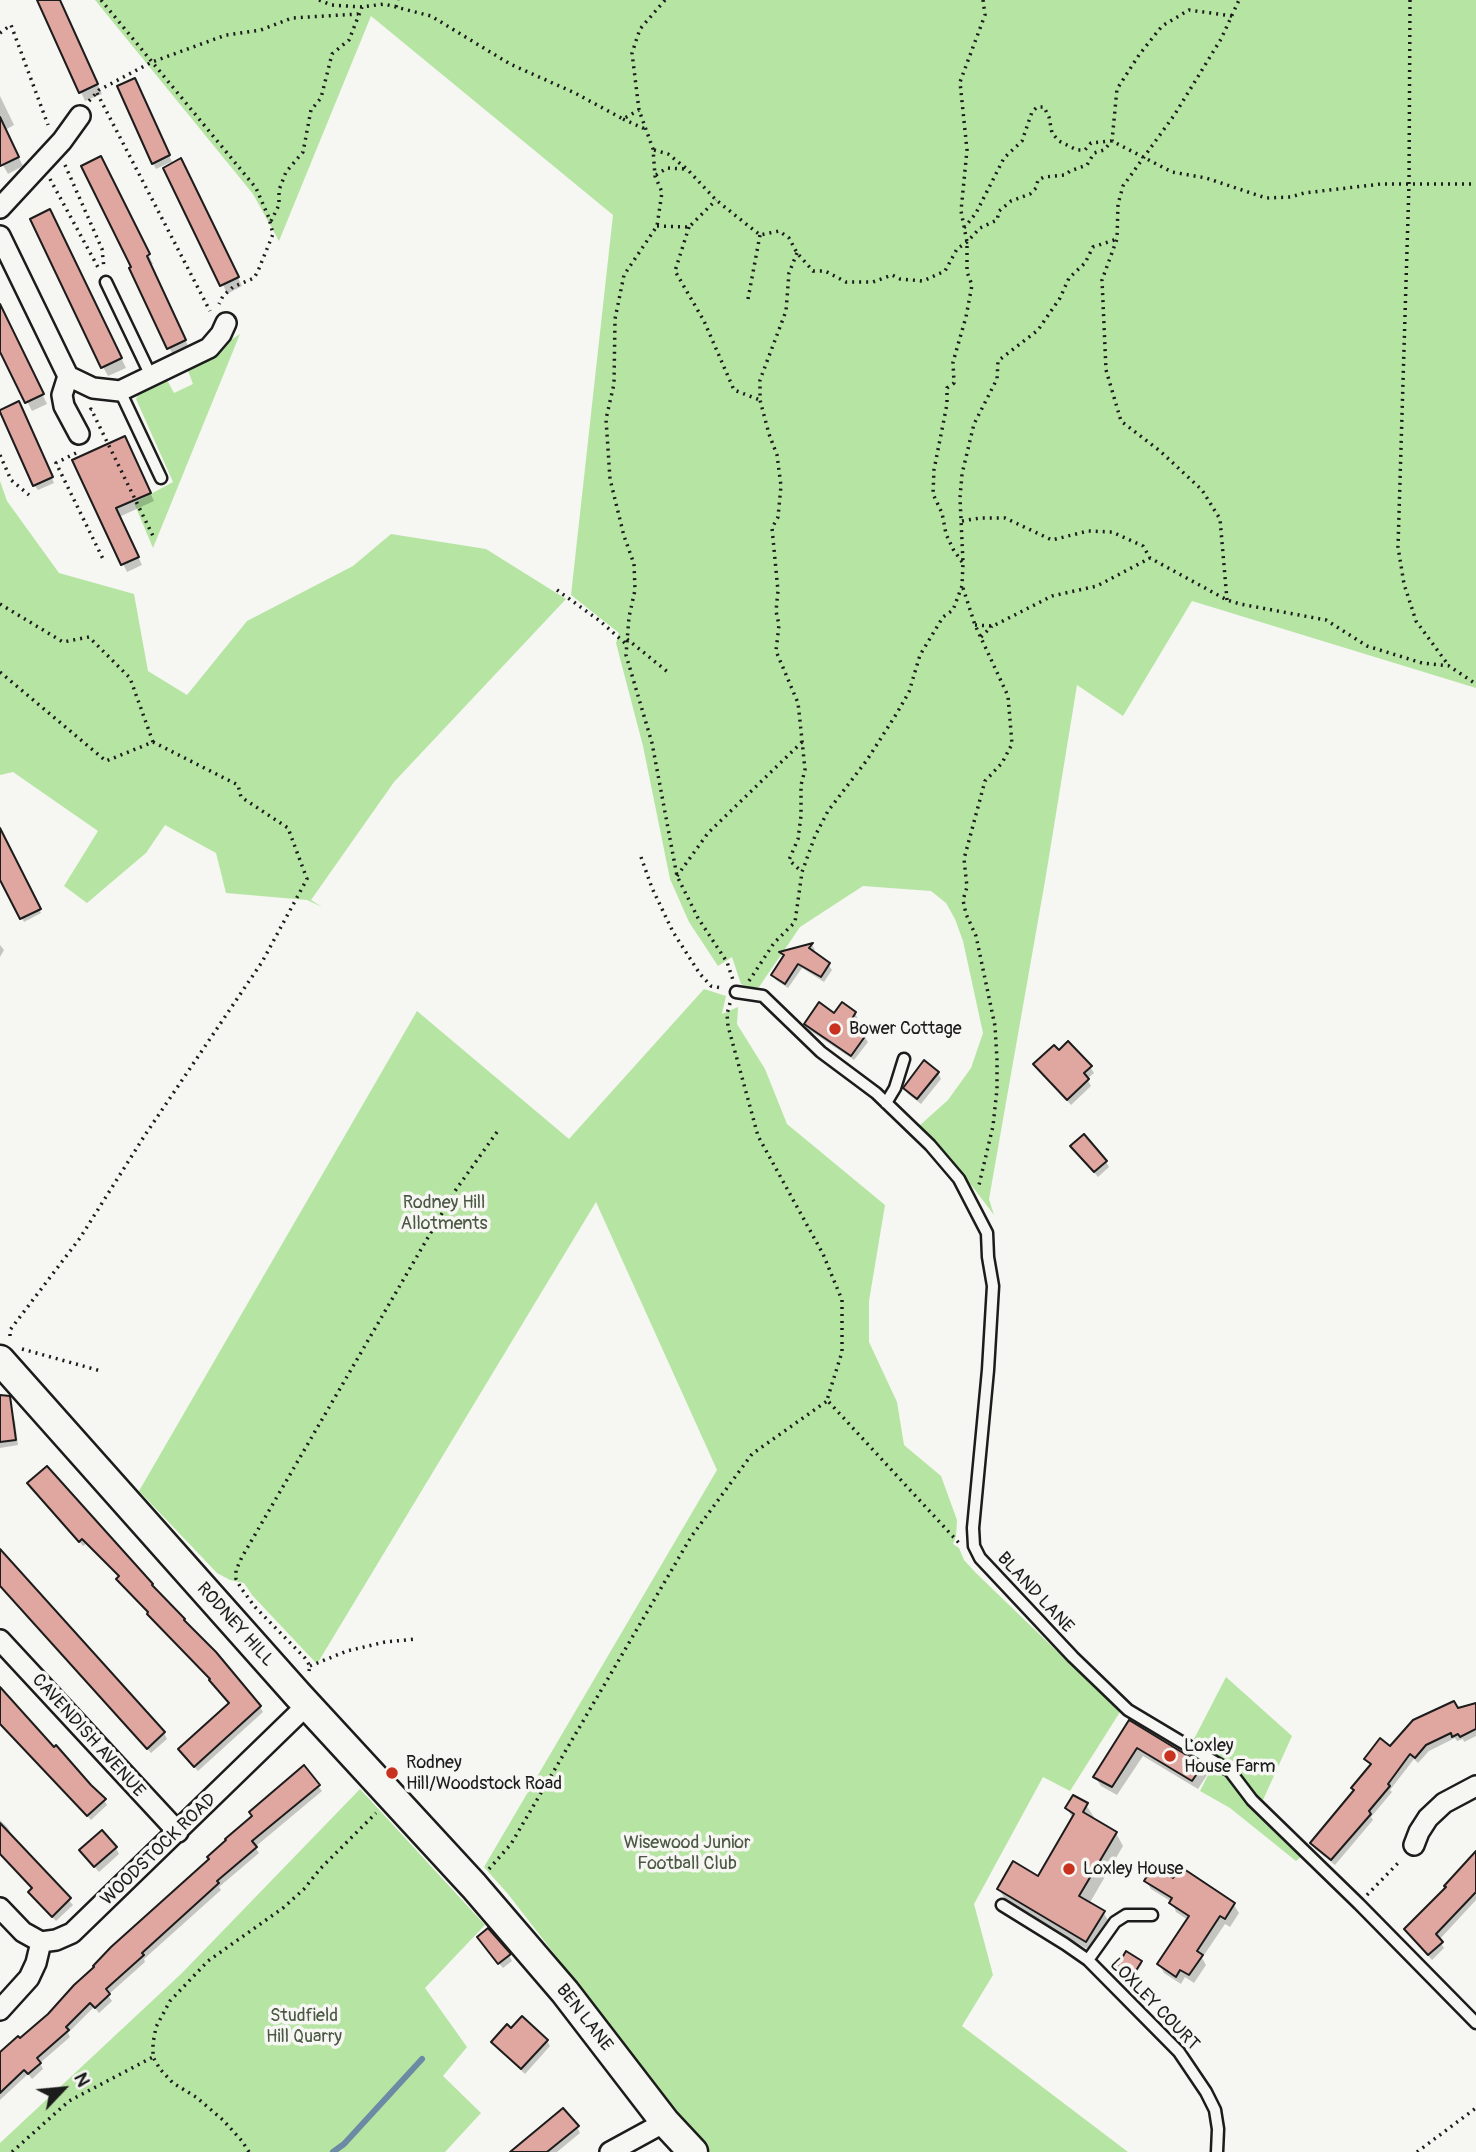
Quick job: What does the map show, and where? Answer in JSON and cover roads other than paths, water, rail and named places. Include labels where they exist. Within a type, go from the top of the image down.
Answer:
[{"type":"street","points":[[0,208],[57,147],[80,116]]},
{"type":"street","points":[[0,236],[68,376],[93,388],[120,391],[209,348],[221,334],[220,319]]},
{"type":"street","points":[[68,376],[62,395],[64,406],[75,427]]},
{"type":"street","name":"RODNEY HILL","points":[[0,1360],[303,1700],[474,1886]]},
{"type":"street","name":"CAVENDISH AVENUE","points":[[0,1640],[178,1832]]},
{"type":"street","name":"WOODSTOCK ROAD","points":[[41,1942],[56,1940],[72,1933],[178,1832],[303,1700]]},
{"type":"street","points":[[1414,1845],[1428,1818],[1444,1802],[1476,1786]]},
{"type":"street","name":"BEN LANE","points":[[474,1886],[565,1992],[665,2122],[693,2152]]},
{"type":"street","points":[[0,1908],[23,1932],[41,1942],[29,1978],[0,2010]]},
{"type":"street","points":[[610,2152],[665,2122]]},
{"type":"lane","points":[[106,282],[151,376]]},
{"type":"lane","points":[[120,391],[161,478]]},
{"type":"lane","name":"BLAND LANE","points":[[736,992],[763,996],[821,1052],[886,1103],[930,1145],[959,1179],[987,1233],[993,1286],[988,1370],[974,1507],[974,1546],[980,1558],[1073,1657],[1128,1710],[1230,1771],[1252,1800],[1476,2023]]},
{"type":"lane","points":[[886,1103],[895,1088],[904,1059]]},
{"type":"lane","name":"LOXLEY COURT","points":[[1002,1905],[1088,1960],[1162,2033],[1194,2071],[1214,2110],[1218,2129],[1217,2152]]},
{"type":"lane","name":"LOXLEY COURT","points":[[1088,1960],[1115,1922],[1126,1915],[1152,1914]]},
{"type":"waterway","points":[[333,2152],[344,2144],[422,2059]]},
{"type":"place","name":"Bower Cottage","points":[[835,1029]]},
{"type":"place","name":"Loxley House Farm","points":[[1170,1756]]},
{"type":"place","name":"Rodney Hill/Woodstock Road","points":[[392,1773]]},
{"type":"place","name":"Loxley House","points":[[1069,1869]]},
{"type":"park label","name":"Rodney Hill Allotments","points":[[444,1213]]},
{"type":"park label","name":"Wisewood Junior Football Club","points":[[687,1853]]},
{"type":"park label","name":"Studfield Hill Quarry","points":[[304,2026]]}]
